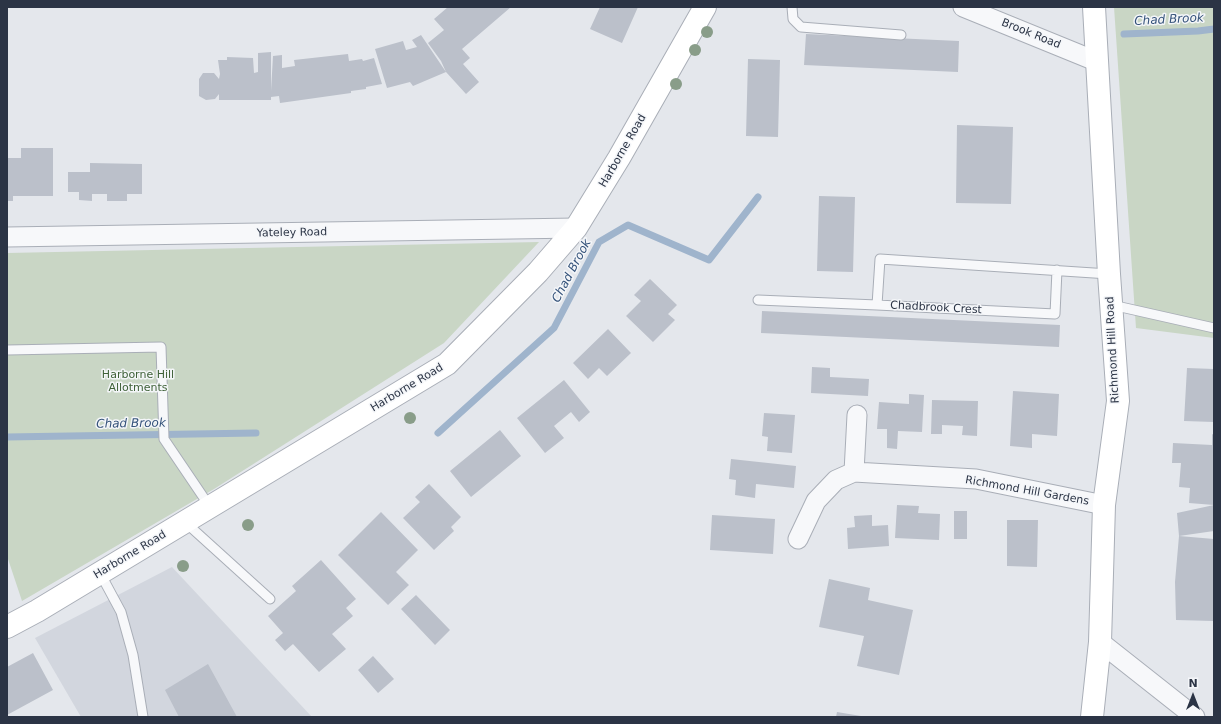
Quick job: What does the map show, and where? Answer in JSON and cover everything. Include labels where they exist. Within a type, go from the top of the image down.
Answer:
[{"type":"main road","name":"Harborne Road","points":[[7,627],[211,507],[447,364],[538,272],[576,228],[619,158],[705,7]]},
{"type":"main road","name":"Richmond Hill Road","points":[[1092,717],[1100,642],[1104,505],[1118,401],[1109,274],[1094,7]]},
{"type":"street","name":"Brook Road","points":[[963,7],[1098,62]]},
{"type":"street","name":"Yateley Road","points":[[7,237],[576,228]]},
{"type":"street","points":[[854,472],[857,415]]},
{"type":"street","name":"Richmond Hill Gardens","points":[[798,539],[816,501],[836,480],[854,472],[976,479],[1104,505]]},
{"type":"street","points":[[1100,642],[1194,717]]},
{"type":"lane","points":[[792,7],[793,19],[801,27],[901,35]]},
{"type":"lane","name":"Chadbrook Crest","points":[[1057,270],[1055,314],[877,305],[880,259],[1057,270],[1109,274]]},
{"type":"lane","points":[[758,300],[877,305]]},
{"type":"lane","points":[[1111,305],[1214,328]]},
{"type":"lane","points":[[7,350],[161,347],[164,438],[211,507]]},
{"type":"lane","points":[[185,522],[270,599]]},
{"type":"lane","points":[[100,573],[121,612],[133,655],[143,717]]},
{"type":"shaded area","points":[[172,567],[312,717],[81,717],[35,638]]},
{"type":"green space","points":[[1114,7],[1214,7],[1214,338],[1136,328]]},
{"type":"green space","name":"Harborne Hill Allotments","points":[[539,242],[444,343],[214,489],[22,601],[7,556],[7,253]]},
{"type":"building","points":[[448,7],[511,7],[462,49],[470,58],[463,64],[479,82],[466,94],[446,72],[441,61],[428,43],[444,30],[434,19]]},
{"type":"building","points":[[600,7],[638,7],[622,43],[590,29]]},
{"type":"building","points":[[806,34],[959,41],[958,72],[804,65]]},
{"type":"building","points":[[421,35],[446,72],[413,86],[410,82],[387,88],[375,49],[403,41],[406,50],[417,47],[412,40]]},
{"type":"building","points":[[271,52],[271,91],[273,56],[282,55],[282,68],[295,66],[294,60],[348,54],[349,61],[362,59],[363,61],[374,58],[382,84],[366,87],[366,89],[351,91],[351,93],[280,103],[279,96],[271,97],[271,100],[219,100],[219,94],[215,99],[206,100],[199,96],[199,79],[203,73],[214,73],[219,79],[220,74],[218,60],[227,60],[227,57],[253,58],[254,73],[258,72],[258,53]]},
{"type":"building","points":[[748,59],[780,60],[778,137],[746,136]]},
{"type":"building","points":[[957,125],[1013,127],[1011,204],[956,203]]},
{"type":"building","points":[[21,148],[53,148],[53,196],[13,196],[13,201],[7,201],[7,158],[21,158]]},
{"type":"building","points":[[90,163],[142,164],[142,194],[127,194],[127,201],[107,201],[107,194],[92,194],[92,201],[79,200],[79,192],[68,192],[68,172],[90,172]]},
{"type":"building","points":[[819,196],[855,197],[853,272],[817,271]]},
{"type":"building","points":[[650,279],[677,305],[668,314],[675,320],[653,342],[626,316],[641,301],[634,295]]},
{"type":"building","points":[[762,311],[1060,325],[1059,347],[761,333]]},
{"type":"building","points":[[608,329],[631,353],[607,376],[599,368],[588,379],[573,363]]},
{"type":"building","points":[[812,367],[830,368],[830,377],[869,379],[868,396],[811,393]]},
{"type":"building","points":[[1187,368],[1214,369],[1214,422],[1184,421]]},
{"type":"building","points":[[564,380],[590,412],[579,422],[571,412],[554,426],[564,438],[545,453],[517,418]]},
{"type":"building","points":[[1013,391],[1059,394],[1057,436],[1032,434],[1032,448],[1010,446]]},
{"type":"building","points":[[909,394],[924,395],[922,432],[898,431],[897,449],[887,448],[887,429],[877,429],[879,402],[909,404]]},
{"type":"building","points":[[932,400],[978,401],[977,436],[962,435],[963,426],[942,425],[942,434],[931,434]]},
{"type":"building","points":[[764,413],[795,415],[792,453],[767,451],[768,437],[762,436]]},
{"type":"building","points":[[500,430],[521,456],[471,497],[450,471]]},
{"type":"building","points":[[1212,434],[1214,435],[1214,505],[1189,503],[1190,488],[1179,487],[1181,463],[1172,463],[1173,443],[1212,445]]},
{"type":"building","points":[[731,459],[796,466],[794,488],[756,484],[755,498],[735,495],[736,480],[729,479]]},
{"type":"building","points":[[429,484],[461,517],[451,527],[454,531],[434,550],[403,518],[420,502],[415,497]]},
{"type":"building","points":[[897,505],[919,506],[918,513],[940,514],[939,540],[895,538]]},
{"type":"building","points":[[1214,505],[1214,531],[1179,536],[1177,513]]},
{"type":"building","points":[[954,511],[967,511],[967,539],[954,539]]},
{"type":"building","points":[[381,512],[418,550],[396,572],[409,585],[388,605],[338,555]]},
{"type":"building","points":[[712,515],[775,519],[773,554],[710,550]]},
{"type":"building","points":[[872,515],[872,526],[888,525],[889,546],[848,549],[847,528],[855,527],[854,516]]},
{"type":"building","points":[[1007,520],[1038,520],[1037,567],[1007,566]]},
{"type":"building","points":[[1179,536],[1214,539],[1213,621],[1176,620],[1175,582]]},
{"type":"building","points":[[321,560],[356,599],[346,608],[353,616],[332,634],[346,649],[319,672],[293,644],[285,651],[275,640],[283,633],[268,616],[296,591],[292,586]]},
{"type":"building","points":[[829,579],[870,588],[868,600],[913,610],[899,675],[857,666],[864,636],[819,627]]},
{"type":"building","points":[[416,595],[450,630],[435,645],[401,609]]},
{"type":"building","points":[[33,653],[53,690],[7,715],[7,667]]},
{"type":"building","points":[[373,656],[394,679],[378,693],[358,670]]},
{"type":"building","points":[[208,664],[237,717],[179,717],[165,690]]},
{"type":"building","points":[[837,712],[861,716],[861,717],[836,717]]},
{"type":"waterway","name":"Chad Brook","points":[[1124,34],[1214,29]]},
{"type":"waterway","name":"Chad Brook","points":[[438,433],[554,328],[599,242],[628,225],[709,260],[758,197]]},
{"type":"waterway","name":"Chad Brook","points":[[7,437],[256,433]]}]
